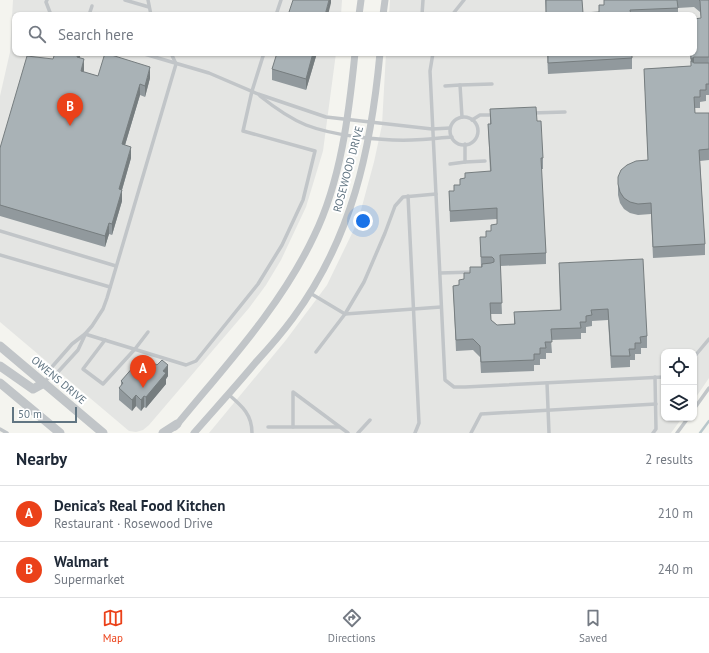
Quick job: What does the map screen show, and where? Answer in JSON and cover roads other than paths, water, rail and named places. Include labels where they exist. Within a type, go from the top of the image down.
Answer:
[{"type":"street","points":[[359,12],[361,0]]},
{"type":"street","points":[[383,12],[385,0]]},
{"type":"street","name":"ROSEWOOD DRIVE","points":[[170,433],[275,304],[294,274],[315,235],[338,167],[350,103],[355,56]]},
{"type":"street","name":"ROSEWOOD DRIVE","points":[[194,433],[293,318],[315,285],[337,242],[350,210],[366,154],[376,96],[380,56]]},
{"type":"street","name":"OWENS DRIVE","points":[[0,346],[103,433]]},
{"type":"street","points":[[0,366],[33,390],[44,383]]},
{"type":"street","points":[[0,383],[60,433]]},
{"type":"street","points":[[163,433],[177,424]]},
{"type":"lane","points":[[47,0],[46,2],[50,12]]},
{"type":"lane","points":[[125,0],[149,7]]},
{"type":"lane","points":[[148,0],[150,12]]},
{"type":"lane","points":[[277,12],[281,0]]},
{"type":"lane","points":[[422,12],[423,0]]},
{"type":"lane","points":[[454,12],[464,0]]},
{"type":"lane","points":[[90,12],[92,6]]},
{"type":"lane","points":[[151,56],[221,78],[258,94],[326,117],[432,129],[450,128]]},
{"type":"lane","points":[[50,375],[57,373],[78,350],[85,334],[100,313],[110,287],[176,64],[172,56]]},
{"type":"lane","points":[[85,334],[186,365],[196,361],[258,284],[282,246],[303,200],[315,151],[243,131],[252,91],[263,56]]},
{"type":"lane","points":[[432,56],[430,71],[432,129],[445,380],[454,387],[661,377]]},
{"type":"lane","points":[[445,86],[492,84]]},
{"type":"lane","points":[[460,85],[462,118]]},
{"type":"lane","points":[[258,94],[275,108],[302,123],[331,132],[369,138],[410,140],[452,137]]},
{"type":"lane","points":[[527,114],[566,112]]},
{"type":"lane","points":[[472,120],[480,115],[496,115]]},
{"type":"lane","points":[[462,118],[472,120],[477,129],[475,138],[472,142],[464,144],[456,143],[452,137],[450,128],[452,123],[456,119],[462,118]]},
{"type":"lane","points":[[464,144],[465,162]]},
{"type":"lane","points":[[450,164],[485,161]]},
{"type":"lane","points":[[316,352],[345,314],[364,282],[386,233],[395,206],[403,197],[436,194]]},
{"type":"lane","points":[[408,196],[419,423],[415,433]]},
{"type":"lane","points":[[0,231],[116,266]]},
{"type":"lane","points":[[0,255],[110,287]]},
{"type":"lane","points":[[440,274],[476,272]]},
{"type":"lane","points":[[310,293],[345,314],[442,307]]},
{"type":"lane","points":[[105,340],[83,368],[103,384],[135,349],[148,332]]},
{"type":"lane","points":[[44,383],[50,375],[51,368],[72,344],[85,334]]},
{"type":"lane","points":[[697,353],[709,338]]},
{"type":"lane","points":[[653,433],[656,429],[655,377]]},
{"type":"lane","points":[[547,383],[550,433]]},
{"type":"lane","points":[[697,405],[709,388]]},
{"type":"lane","points":[[293,427],[293,392],[348,433]]},
{"type":"lane","points":[[228,394],[240,404],[249,415],[252,424],[252,433]]},
{"type":"lane","points":[[471,433],[481,414],[656,404]]},
{"type":"lane","points":[[358,433],[370,420]]},
{"type":"lane","points":[[677,433],[686,421]]},
{"type":"lane","points":[[268,427],[340,427]]},
{"type":"lane","points":[[0,429],[7,433]]},
{"type":"waterway","points":[[700,433],[709,421]]},
{"type":"place","name":"Walmart","points":[[70,126]]},
{"type":"place","name":"Denica’s Real Food Kitchen","points":[[143,388]]}]
